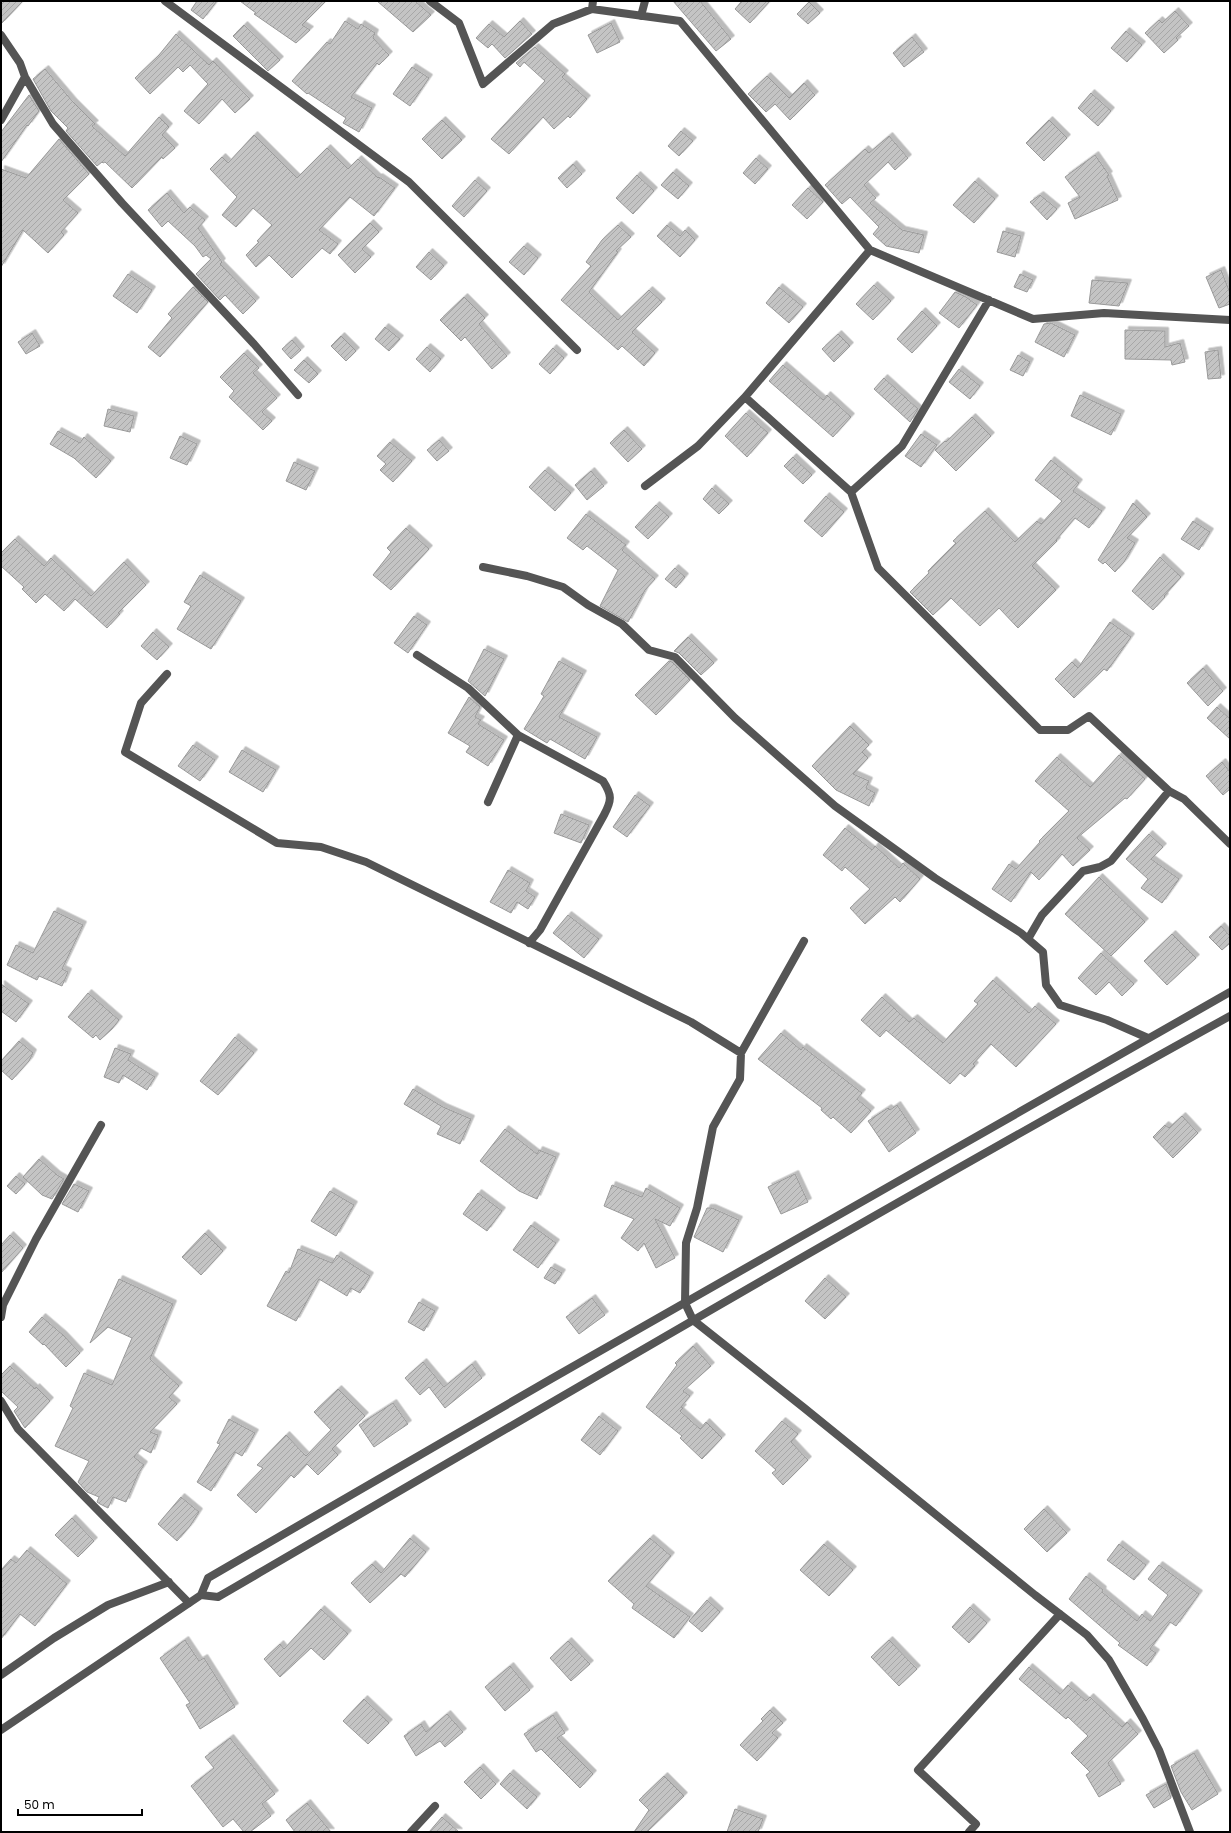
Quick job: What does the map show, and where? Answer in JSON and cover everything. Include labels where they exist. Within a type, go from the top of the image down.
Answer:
[{"type":"street","points":[[165,1],[409,182],[578,350]]},
{"type":"street","points":[[430,1],[459,23],[483,84],[553,24],[593,5],[642,16],[680,21],[870,250],[1033,319],[1104,313],[1230,320]]},
{"type":"street","points":[[642,16],[645,1]]},
{"type":"street","points":[[1,36],[20,63],[25,77],[53,124],[122,203],[254,344],[298,395]]},
{"type":"street","points":[[1,120],[25,77]]},
{"type":"street","points":[[646,486],[698,446],[745,397],[870,250]]},
{"type":"street","points":[[851,492],[902,446],[989,300]]},
{"type":"street","points":[[745,397],[851,492],[878,568],[1040,730],[1068,730],[1089,716],[1169,791],[1184,799],[1230,844]]},
{"type":"street","points":[[483,567],[527,576],[564,587],[588,605],[622,624],[649,650],[675,657],[734,718],[835,806],[935,878],[1028,939],[1042,952],[1046,985],[1060,1005],[1107,1020],[1148,1038]]},
{"type":"street","points":[[417,655],[468,688],[518,735],[603,781],[610,793],[609,805],[604,815],[540,930],[529,943]]},
{"type":"street","points":[[166,674],[141,703],[125,752],[277,843],[321,847],[366,862],[691,1022],[741,1053]]},
{"type":"street","points":[[488,802],[518,735]]},
{"type":"street","points":[[1028,939],[1042,915],[1083,871],[1100,867],[1111,861],[1169,791]]},
{"type":"street","points":[[804,941],[741,1053],[740,1079],[714,1127],[697,1208],[686,1243],[686,1303],[694,1320],[928,1510],[1087,1635],[1109,1660],[1160,1750],[1190,1832]]},
{"type":"street","points":[[1,1730],[201,1595],[208,1578],[1230,992]]},
{"type":"street","points":[[201,1595],[218,1597],[694,1320],[1108,1083],[1230,1016]]},
{"type":"street","points":[[1,1317],[3,1305],[36,1240],[101,1125]]},
{"type":"street","points":[[1,1400],[18,1429],[189,1603]]},
{"type":"street","points":[[1,1675],[54,1638],[108,1605],[169,1582]]},
{"type":"street","points":[[969,1832],[976,1824],[918,1770],[1060,1614]]},
{"type":"street","points":[[412,1832],[435,1806]]},
{"type":"building","points":[[1,1],[23,1],[1,24]]},
{"type":"building","points":[[197,1],[217,1],[203,19],[191,10]]},
{"type":"building","points":[[240,1],[326,1],[302,25],[310,30],[296,43],[254,14],[256,13]]},
{"type":"building","points":[[377,1],[415,1],[431,15],[413,32]]},
{"type":"building","points":[[673,1],[700,1],[731,39],[716,51]]},
{"type":"building","points":[[742,1],[770,1],[750,23],[735,9]]},
{"type":"building","points":[[809,2],[820,13],[808,24],[797,14]]},
{"type":"building","points":[[1175,11],[1189,26],[1176,38],[1178,40],[1164,53],[1145,33],[1159,20],[1162,23]]},
{"type":"building","points":[[345,21],[358,29],[361,24],[375,33],[373,38],[389,55],[379,65],[377,63],[351,97],[372,108],[359,132],[343,123],[346,118],[308,93],[307,94],[292,81],[327,42],[330,44]]},
{"type":"building","points":[[520,21],[532,34],[505,58],[492,44],[488,48],[476,38],[489,24],[504,37]]},
{"type":"building","points":[[611,23],[620,42],[597,53],[588,35]]},
{"type":"building","points":[[244,25],[280,60],[268,71],[233,36]]},
{"type":"building","points":[[1126,31],[1142,45],[1127,62],[1111,48]]},
{"type":"building","points":[[176,34],[209,65],[213,61],[250,99],[235,113],[222,99],[199,124],[184,111],[208,84],[190,65],[183,72],[178,67],[150,94],[135,78],[159,55]]},
{"type":"building","points":[[912,37],[924,52],[904,67],[893,53]]},
{"type":"building","points":[[535,47],[565,74],[562,77],[587,99],[570,118],[568,116],[554,129],[543,117],[509,154],[491,139],[545,81],[524,62],[520,67],[516,63]]},
{"type":"building","points":[[412,67],[429,78],[410,106],[393,94]]},
{"type":"building","points":[[45,69],[73,102],[95,124],[92,126],[125,156],[159,117],[169,127],[162,135],[175,148],[163,159],[162,157],[132,188],[105,162],[102,162],[97,166],[66,131],[68,128],[51,111],[33,79]]},
{"type":"building","points":[[767,76],[789,98],[804,83],[815,95],[790,120],[775,104],[766,112],[748,94]]},
{"type":"building","points":[[1091,93],[1111,111],[1098,126],[1078,108]]},
{"type":"building","points":[[29,95],[39,111],[28,126],[27,125],[1,162],[1,132]]},
{"type":"building","points":[[442,120],[462,140],[442,159],[422,139]]},
{"type":"building","points":[[1049,120],[1067,138],[1044,161],[1026,143]]},
{"type":"building","points":[[681,131],[693,141],[679,156],[668,146]]},
{"type":"building","points":[[254,135],[297,178],[327,148],[348,169],[358,159],[378,178],[379,177],[395,188],[374,216],[350,197],[319,230],[338,244],[330,254],[322,248],[292,278],[269,255],[256,267],[246,255],[259,242],[257,241],[272,225],[253,208],[236,227],[222,215],[237,197],[210,169],[222,157],[228,163]]},
{"type":"building","points":[[889,136],[908,158],[895,170],[888,162],[864,185],[876,198],[870,203],[902,230],[924,235],[919,253],[886,246],[873,234],[879,227],[850,197],[842,204],[825,185],[865,149],[869,153]]},
{"type":"building","points":[[59,139],[89,174],[63,200],[78,213],[61,232],[64,235],[48,253],[23,230],[1,267],[1,169],[26,178]]},
{"type":"building","points":[[1095,155],[1109,175],[1107,176],[1118,200],[1075,219],[1068,203],[1080,197],[1065,177]]},
{"type":"building","points":[[756,158],[768,169],[755,184],[743,173]]},
{"type":"building","points":[[573,164],[582,174],[567,188],[558,178]]},
{"type":"building","points":[[673,172],[689,186],[678,199],[661,185]]},
{"type":"building","points":[[637,175],[654,191],[633,214],[616,198]]},
{"type":"building","points":[[475,180],[487,191],[464,217],[452,206]]},
{"type":"building","points":[[975,181],[995,199],[974,223],[953,205]]},
{"type":"building","points":[[808,188],[823,202],[807,219],[792,205]]},
{"type":"building","points":[[167,193],[184,213],[190,207],[205,220],[198,228],[222,262],[220,264],[256,301],[243,314],[225,295],[220,300],[196,274],[211,259],[206,255],[203,257],[195,246],[168,221],[162,227],[148,210]]},
{"type":"building","points":[[1040,195],[1057,209],[1047,220],[1030,202]]},
{"type":"building","points":[[370,223],[379,232],[362,249],[371,257],[355,273],[338,255]]},
{"type":"building","points":[[618,225],[631,237],[616,251],[618,252],[589,292],[618,320],[649,290],[662,302],[632,332],[655,353],[644,366],[622,346],[618,350],[561,300],[591,266],[586,262],[602,240]]},
{"type":"building","points":[[667,225],[680,236],[685,230],[695,240],[680,257],[657,236]]},
{"type":"building","points":[[1003,231],[1021,236],[1015,257],[997,252]]},
{"type":"building","points":[[524,246],[538,258],[524,275],[509,262]]},
{"type":"building","points":[[429,252],[444,266],[431,280],[416,267]]},
{"type":"building","points":[[1221,270],[1230,293],[1230,304],[1219,308],[1206,277]]},
{"type":"building","points":[[128,274],[152,290],[137,313],[113,296]]},
{"type":"building","points":[[1020,274],[1033,280],[1027,292],[1014,287]]},
{"type":"building","points":[[1092,280],[1128,283],[1119,306],[1089,303]]},
{"type":"building","points":[[874,285],[891,301],[873,320],[856,304]]},
{"type":"building","points":[[193,287],[208,302],[160,357],[148,347],[172,318],[168,314]]},
{"type":"building","points":[[779,287],[803,307],[789,323],[766,303]]},
{"type":"building","points":[[955,292],[966,297],[977,305],[959,328],[939,313]]},
{"type":"building","points":[[464,297],[485,318],[479,324],[507,356],[492,369],[465,337],[461,341],[440,320]]},
{"type":"building","points":[[922,311],[937,326],[912,353],[897,339]]},
{"type":"building","points":[[1051,323],[1075,335],[1064,357],[1035,342],[1044,324]]},
{"type":"building","points":[[385,327],[400,339],[389,351],[375,339]]},
{"type":"building","points":[[1125,330],[1165,331],[1165,347],[1180,343],[1185,362],[1172,365],[1171,360],[1125,359]]},
{"type":"building","points":[[32,333],[40,346],[26,354],[18,342]]},
{"type":"building","points":[[838,334],[850,346],[834,362],[822,349]]},
{"type":"building","points":[[341,336],[356,351],[346,361],[331,346]]},
{"type":"building","points":[[292,340],[301,350],[291,359],[282,349]]},
{"type":"building","points":[[427,347],[441,359],[430,372],[416,359]]},
{"type":"building","points":[[553,348],[564,358],[550,374],[539,364]]},
{"type":"building","points":[[1218,350],[1221,378],[1208,379],[1205,352]]},
{"type":"building","points":[[244,353],[259,368],[253,373],[277,398],[262,412],[272,421],[263,430],[229,397],[234,391],[220,377]]},
{"type":"building","points":[[1018,355],[1030,362],[1023,376],[1010,370]]},
{"type":"building","points":[[304,360],[318,374],[309,383],[294,370]]},
{"type":"building","points":[[783,365],[823,400],[827,395],[851,417],[833,437],[769,381]]},
{"type":"building","points":[[959,369],[980,386],[970,399],[949,382]]},
{"type":"building","points":[[884,378],[918,409],[910,422],[874,389]]},
{"type":"building","points":[[1080,395],[1121,414],[1111,435],[1071,416]]},
{"type":"building","points":[[108,409],[134,416],[130,432],[104,426]]},
{"type":"building","points":[[746,413],[768,433],[747,457],[725,436]]},
{"type":"building","points":[[972,417],[991,436],[956,471],[935,450],[945,441],[946,442]]},
{"type":"building","points":[[624,430],[642,449],[628,462],[610,443]]},
{"type":"building","points":[[58,431],[80,443],[84,437],[111,461],[96,478],[74,458],[50,444]]},
{"type":"building","points":[[921,434],[937,445],[921,467],[905,456]]},
{"type":"building","points":[[180,436],[197,444],[187,465],[170,458]]},
{"type":"building","points":[[439,440],[449,451],[437,461],[427,450]]},
{"type":"building","points":[[390,442],[412,461],[393,482],[380,470],[386,464],[377,456]]},
{"type":"building","points":[[793,457],[812,475],[803,484],[784,466]]},
{"type":"building","points":[[1051,460],[1079,483],[1073,491],[1102,511],[1089,528],[1075,518],[1056,540],[1057,541],[1032,566],[1056,590],[1018,628],[999,608],[980,626],[951,598],[933,615],[910,592],[929,573],[928,571],[956,543],[953,541],[985,511],[1015,542],[1037,521],[1041,524],[1062,501],[1035,480]]},
{"type":"building","points":[[294,462],[315,471],[306,490],[286,481]]},
{"type":"building","points":[[545,470],[571,493],[555,511],[529,487]]},
{"type":"building","points":[[591,471],[604,486],[587,500],[575,485]]},
{"type":"building","points":[[712,488],[729,504],[719,514],[703,499]]},
{"type":"building","points":[[826,496],[844,512],[822,537],[804,521]]},
{"type":"building","points":[[1133,503],[1147,517],[1127,538],[1135,543],[1124,562],[1115,572],[1105,562],[1103,564],[1098,560]]},
{"type":"building","points":[[656,505],[669,517],[648,539],[635,527]]},
{"type":"building","points":[[586,514],[626,545],[622,550],[655,579],[645,590],[628,622],[600,606],[618,570],[587,546],[583,550],[567,538]]},
{"type":"building","points":[[1193,521],[1210,532],[1199,550],[1181,539]]},
{"type":"building","points":[[406,528],[429,549],[391,590],[373,575],[391,552],[387,548]]},
{"type":"building","points":[[15,539],[44,566],[51,558],[91,596],[124,562],[146,585],[118,613],[120,614],[107,628],[75,599],[64,611],[45,594],[36,603],[22,589],[24,587],[1,566],[1,553]]},
{"type":"building","points":[[1160,557],[1181,577],[1153,610],[1132,591]]},
{"type":"building","points":[[675,568],[685,577],[676,588],[665,579]]},
{"type":"building","points":[[200,575],[241,601],[211,649],[177,629],[191,606],[184,602]]},
{"type":"building","points":[[414,616],[427,625],[408,653],[394,643]]},
{"type":"building","points":[[1110,622],[1131,637],[1107,671],[1104,669],[1074,698],[1055,679],[1072,662],[1078,668]]},
{"type":"building","points":[[153,632],[169,647],[157,660],[141,646]]},
{"type":"building","points":[[688,637],[714,663],[701,675],[679,653],[674,651]]},
{"type":"building","points":[[484,649],[504,659],[485,696],[468,681]]},
{"type":"building","points":[[559,661],[583,674],[559,717],[597,737],[585,759],[550,739],[547,743],[524,729],[544,696],[541,694]]},
{"type":"building","points":[[669,661],[672,662],[690,680],[656,715],[635,695]]},
{"type":"building","points":[[1203,668],[1223,691],[1208,706],[1187,683]]},
{"type":"building","points":[[469,697],[480,707],[475,717],[481,720],[478,724],[504,740],[488,766],[466,752],[470,746],[448,733]]},
{"type":"building","points":[[1217,707],[1230,719],[1230,739],[1207,718]]},
{"type":"building","points":[[850,726],[869,745],[862,752],[868,758],[853,774],[869,781],[866,788],[875,793],[869,806],[836,790],[812,766]]},
{"type":"building","points":[[193,745],[215,760],[200,781],[178,766]]},
{"type":"building","points":[[242,750],[276,770],[263,792],[229,772]]},
{"type":"building","points":[[1119,755],[1145,779],[1127,799],[1125,798],[1077,838],[1090,850],[1073,866],[1062,854],[1039,880],[1031,872],[1011,902],[992,889],[1009,864],[1016,869],[1040,842],[1039,841],[1069,811],[1035,781],[1057,757],[1090,787]]},
{"type":"building","points":[[1222,762],[1230,772],[1230,789],[1223,795],[1206,776]]},
{"type":"building","points":[[635,795],[650,806],[627,837],[613,827]]},
{"type":"building","points":[[561,814],[589,825],[581,843],[554,833]]},
{"type":"building","points":[[845,828],[872,850],[875,846],[899,868],[903,863],[920,879],[900,902],[895,897],[865,924],[850,908],[870,889],[845,867],[842,871],[823,855]]},
{"type":"building","points":[[1149,834],[1163,847],[1151,859],[1179,879],[1162,903],[1141,888],[1148,879],[1126,859]]},
{"type":"building","points":[[508,870],[530,883],[526,891],[535,897],[528,909],[517,902],[511,913],[490,902]]},
{"type":"building","points":[[1099,877],[1145,922],[1111,956],[1065,914]]},
{"type":"building","points":[[54,911],[83,925],[62,969],[68,972],[62,986],[39,976],[37,980],[7,965],[16,945],[33,953]]},
{"type":"building","points":[[568,915],[599,939],[584,958],[553,933]]},
{"type":"building","points":[[1221,926],[1230,936],[1230,943],[1222,950],[1209,937]]},
{"type":"building","points":[[1172,934],[1196,958],[1167,985],[1144,961]]},
{"type":"building","points":[[1101,953],[1134,984],[1122,996],[1109,982],[1096,995],[1078,978]]},
{"type":"building","points":[[993,980],[1029,1013],[1035,1006],[1056,1024],[1016,1067],[991,1044],[973,1064],[975,1066],[965,1077],[960,1073],[950,1084],[886,1030],[880,1037],[861,1020],[882,997],[909,1022],[914,1018],[943,1043],[978,1004],[974,1001]]},
{"type":"building","points":[[1,984],[29,1004],[16,1022],[1,1011]]},
{"type":"building","points":[[88,993],[119,1020],[100,1040],[96,1035],[93,1038],[68,1017]]},
{"type":"building","points":[[781,1033],[801,1050],[803,1047],[862,1093],[857,1099],[871,1111],[851,1133],[833,1117],[831,1119],[821,1110],[822,1108],[758,1059]]},
{"type":"building","points":[[235,1037],[254,1053],[218,1095],[200,1081]]},
{"type":"building","points":[[19,1041],[33,1053],[29,1061],[12,1080],[1,1070],[1,1061]]},
{"type":"building","points":[[115,1048],[131,1054],[128,1060],[155,1077],[147,1090],[123,1075],[119,1083],[104,1077]]},
{"type":"building","points":[[413,1089],[443,1107],[471,1119],[460,1144],[437,1134],[441,1126],[404,1104]]},
{"type":"building","points":[[897,1105],[916,1133],[889,1152],[868,1121],[888,1108],[890,1110]]},
{"type":"building","points":[[1182,1116],[1198,1133],[1173,1158],[1153,1137],[1165,1125],[1169,1128]]},
{"type":"building","points":[[505,1129],[537,1154],[539,1150],[556,1157],[537,1199],[519,1191],[480,1161]]},
{"type":"building","points":[[39,1159],[57,1175],[64,1179],[52,1199],[42,1195],[23,1177]]},
{"type":"building","points":[[795,1174],[808,1202],[781,1214],[768,1187]]},
{"type":"building","points":[[16,1176],[25,1184],[16,1194],[7,1186]]},
{"type":"building","points":[[74,1184],[89,1191],[78,1212],[62,1204]]},
{"type":"building","points":[[612,1185],[642,1197],[646,1188],[680,1208],[670,1226],[655,1219],[675,1258],[656,1268],[644,1243],[638,1251],[621,1238],[634,1219],[604,1206]]},
{"type":"building","points":[[330,1191],[354,1205],[336,1236],[311,1221]]},
{"type":"building","points":[[478,1193],[502,1211],[487,1231],[463,1214]]},
{"type":"building","points":[[707,1208],[712,1208],[739,1220],[723,1252],[694,1237]]},
{"type":"building","points":[[531,1225],[556,1243],[538,1268],[513,1250]]},
{"type":"building","points":[[205,1233],[223,1251],[201,1275],[182,1257]]},
{"type":"building","points":[[10,1235],[23,1248],[1,1273],[1,1245]]},
{"type":"building","points":[[298,1249],[332,1263],[337,1255],[370,1276],[360,1293],[351,1288],[347,1296],[319,1279],[296,1321],[267,1306],[286,1271],[289,1273]]},
{"type":"building","points":[[551,1267],[562,1273],[555,1284],[544,1278]]},
{"type":"building","points":[[825,1278],[846,1297],[825,1319],[805,1301]]},
{"type":"building","points":[[119,1279],[173,1304],[150,1359],[179,1386],[169,1397],[177,1404],[150,1432],[158,1435],[151,1453],[141,1448],[134,1457],[144,1465],[138,1474],[126,1502],[113,1497],[108,1508],[97,1502],[99,1497],[87,1492],[78,1482],[89,1461],[55,1446],[73,1408],[70,1406],[84,1373],[112,1385],[132,1338],[108,1327],[90,1343]]},
{"type":"building","points":[[592,1298],[605,1315],[579,1334],[566,1317]]},
{"type":"building","points":[[419,1302],[435,1311],[424,1331],[408,1322]]},
{"type":"building","points":[[42,1317],[63,1335],[80,1353],[66,1367],[44,1344],[43,1345],[29,1332]]},
{"type":"building","points":[[693,1346],[711,1366],[683,1391],[690,1396],[681,1407],[683,1408],[680,1411],[700,1429],[706,1422],[722,1438],[702,1459],[680,1438],[682,1436],[646,1407],[677,1365],[675,1363]]},
{"type":"building","points":[[423,1362],[444,1387],[472,1364],[482,1378],[445,1408],[429,1387],[420,1395],[405,1378]]},
{"type":"building","points":[[10,1366],[35,1389],[36,1387],[50,1401],[25,1428],[14,1411],[18,1407],[1,1391],[1,1375]]},
{"type":"building","points":[[338,1389],[365,1416],[332,1449],[338,1455],[318,1475],[307,1464],[294,1478],[291,1475],[256,1513],[237,1495],[263,1468],[257,1465],[286,1435],[306,1456],[331,1430],[314,1412]]},
{"type":"building","points":[[393,1403],[408,1424],[374,1447],[359,1425]]},
{"type":"building","points":[[599,1416],[618,1431],[600,1455],[581,1440]]},
{"type":"building","points":[[229,1419],[255,1433],[242,1456],[235,1452],[211,1491],[197,1482],[220,1444],[217,1443]]},
{"type":"building","points":[[782,1421],[798,1434],[791,1442],[808,1460],[783,1485],[772,1473],[776,1470],[755,1451]]},
{"type":"building","points":[[181,1497],[199,1512],[190,1526],[177,1541],[158,1524]]},
{"type":"building","points":[[1044,1509],[1067,1533],[1047,1552],[1024,1529]]},
{"type":"building","points":[[72,1518],[94,1541],[78,1557],[55,1535]]},
{"type":"building","points":[[410,1538],[426,1552],[405,1577],[401,1574],[370,1603],[351,1583],[372,1564],[381,1573]]},
{"type":"building","points":[[650,1538],[671,1556],[646,1586],[690,1617],[674,1638],[632,1608],[634,1604],[608,1581]]},
{"type":"building","points":[[824,1544],[853,1570],[829,1596],[800,1570]]},
{"type":"building","points":[[1119,1544],[1146,1565],[1134,1580],[1107,1560]]},
{"type":"building","points":[[27,1550],[67,1584],[35,1626],[20,1614],[1,1639],[1,1570],[11,1559],[16,1563]]},
{"type":"building","points":[[1159,1565],[1199,1594],[1176,1626],[1170,1622],[1150,1649],[1156,1653],[1147,1666],[1118,1645],[1120,1643],[1069,1599],[1086,1576],[1103,1590],[1102,1592],[1137,1621],[1142,1614],[1150,1621],[1168,1595],[1148,1579]]},
{"type":"building","points":[[707,1600],[720,1612],[702,1632],[689,1621]]},
{"type":"building","points":[[970,1607],[987,1623],[969,1643],[952,1627]]},
{"type":"building","points":[[321,1609],[348,1634],[324,1660],[311,1648],[280,1677],[264,1659],[280,1644],[284,1649]]},
{"type":"building","points":[[185,1640],[199,1661],[204,1658],[235,1707],[200,1729],[186,1705],[190,1703],[160,1658]]},
{"type":"building","points":[[889,1640],[917,1669],[899,1686],[871,1657]]},
{"type":"building","points":[[568,1641],[590,1664],[571,1681],[550,1658]]},
{"type":"building","points":[[510,1666],[530,1690],[505,1711],[485,1687]]},
{"type":"building","points":[[1029,1667],[1060,1694],[1068,1685],[1086,1701],[1090,1697],[1122,1727],[1127,1722],[1138,1734],[1108,1763],[1121,1784],[1099,1797],[1086,1775],[1090,1772],[1071,1753],[1088,1736],[1068,1717],[1066,1719],[1019,1679]]},
{"type":"building","points":[[364,1699],[389,1723],[368,1744],[343,1721]]},
{"type":"building","points":[[770,1710],[783,1723],[772,1733],[778,1738],[757,1761],[740,1745],[763,1721],[761,1719]]},
{"type":"building","points":[[447,1714],[463,1732],[445,1747],[440,1741],[416,1756],[404,1736],[421,1724],[426,1732]]},
{"type":"building","points":[[553,1715],[565,1733],[557,1738],[593,1774],[580,1788],[541,1749],[536,1752],[524,1734]]},
{"type":"building","points":[[230,1738],[275,1794],[262,1804],[271,1816],[250,1832],[244,1832],[233,1819],[223,1827],[191,1786],[214,1768],[205,1757]]},
{"type":"building","points":[[1194,1753],[1218,1794],[1192,1810],[1181,1792],[1171,1766]]},
{"type":"building","points":[[480,1767],[496,1784],[481,1799],[464,1782]]},
{"type":"building","points":[[510,1773],[537,1797],[527,1809],[500,1784]]},
{"type":"building","points":[[664,1776],[684,1796],[647,1832],[634,1832],[649,1810],[639,1800]]},
{"type":"building","points":[[1166,1784],[1171,1798],[1154,1808],[1146,1795]]},
{"type":"building","points":[[307,1803],[331,1832],[295,1832],[286,1820]]},
{"type":"building","points":[[735,1809],[763,1819],[758,1832],[727,1832]]},
{"type":"building","points":[[442,1817],[459,1832],[429,1832]]}]
